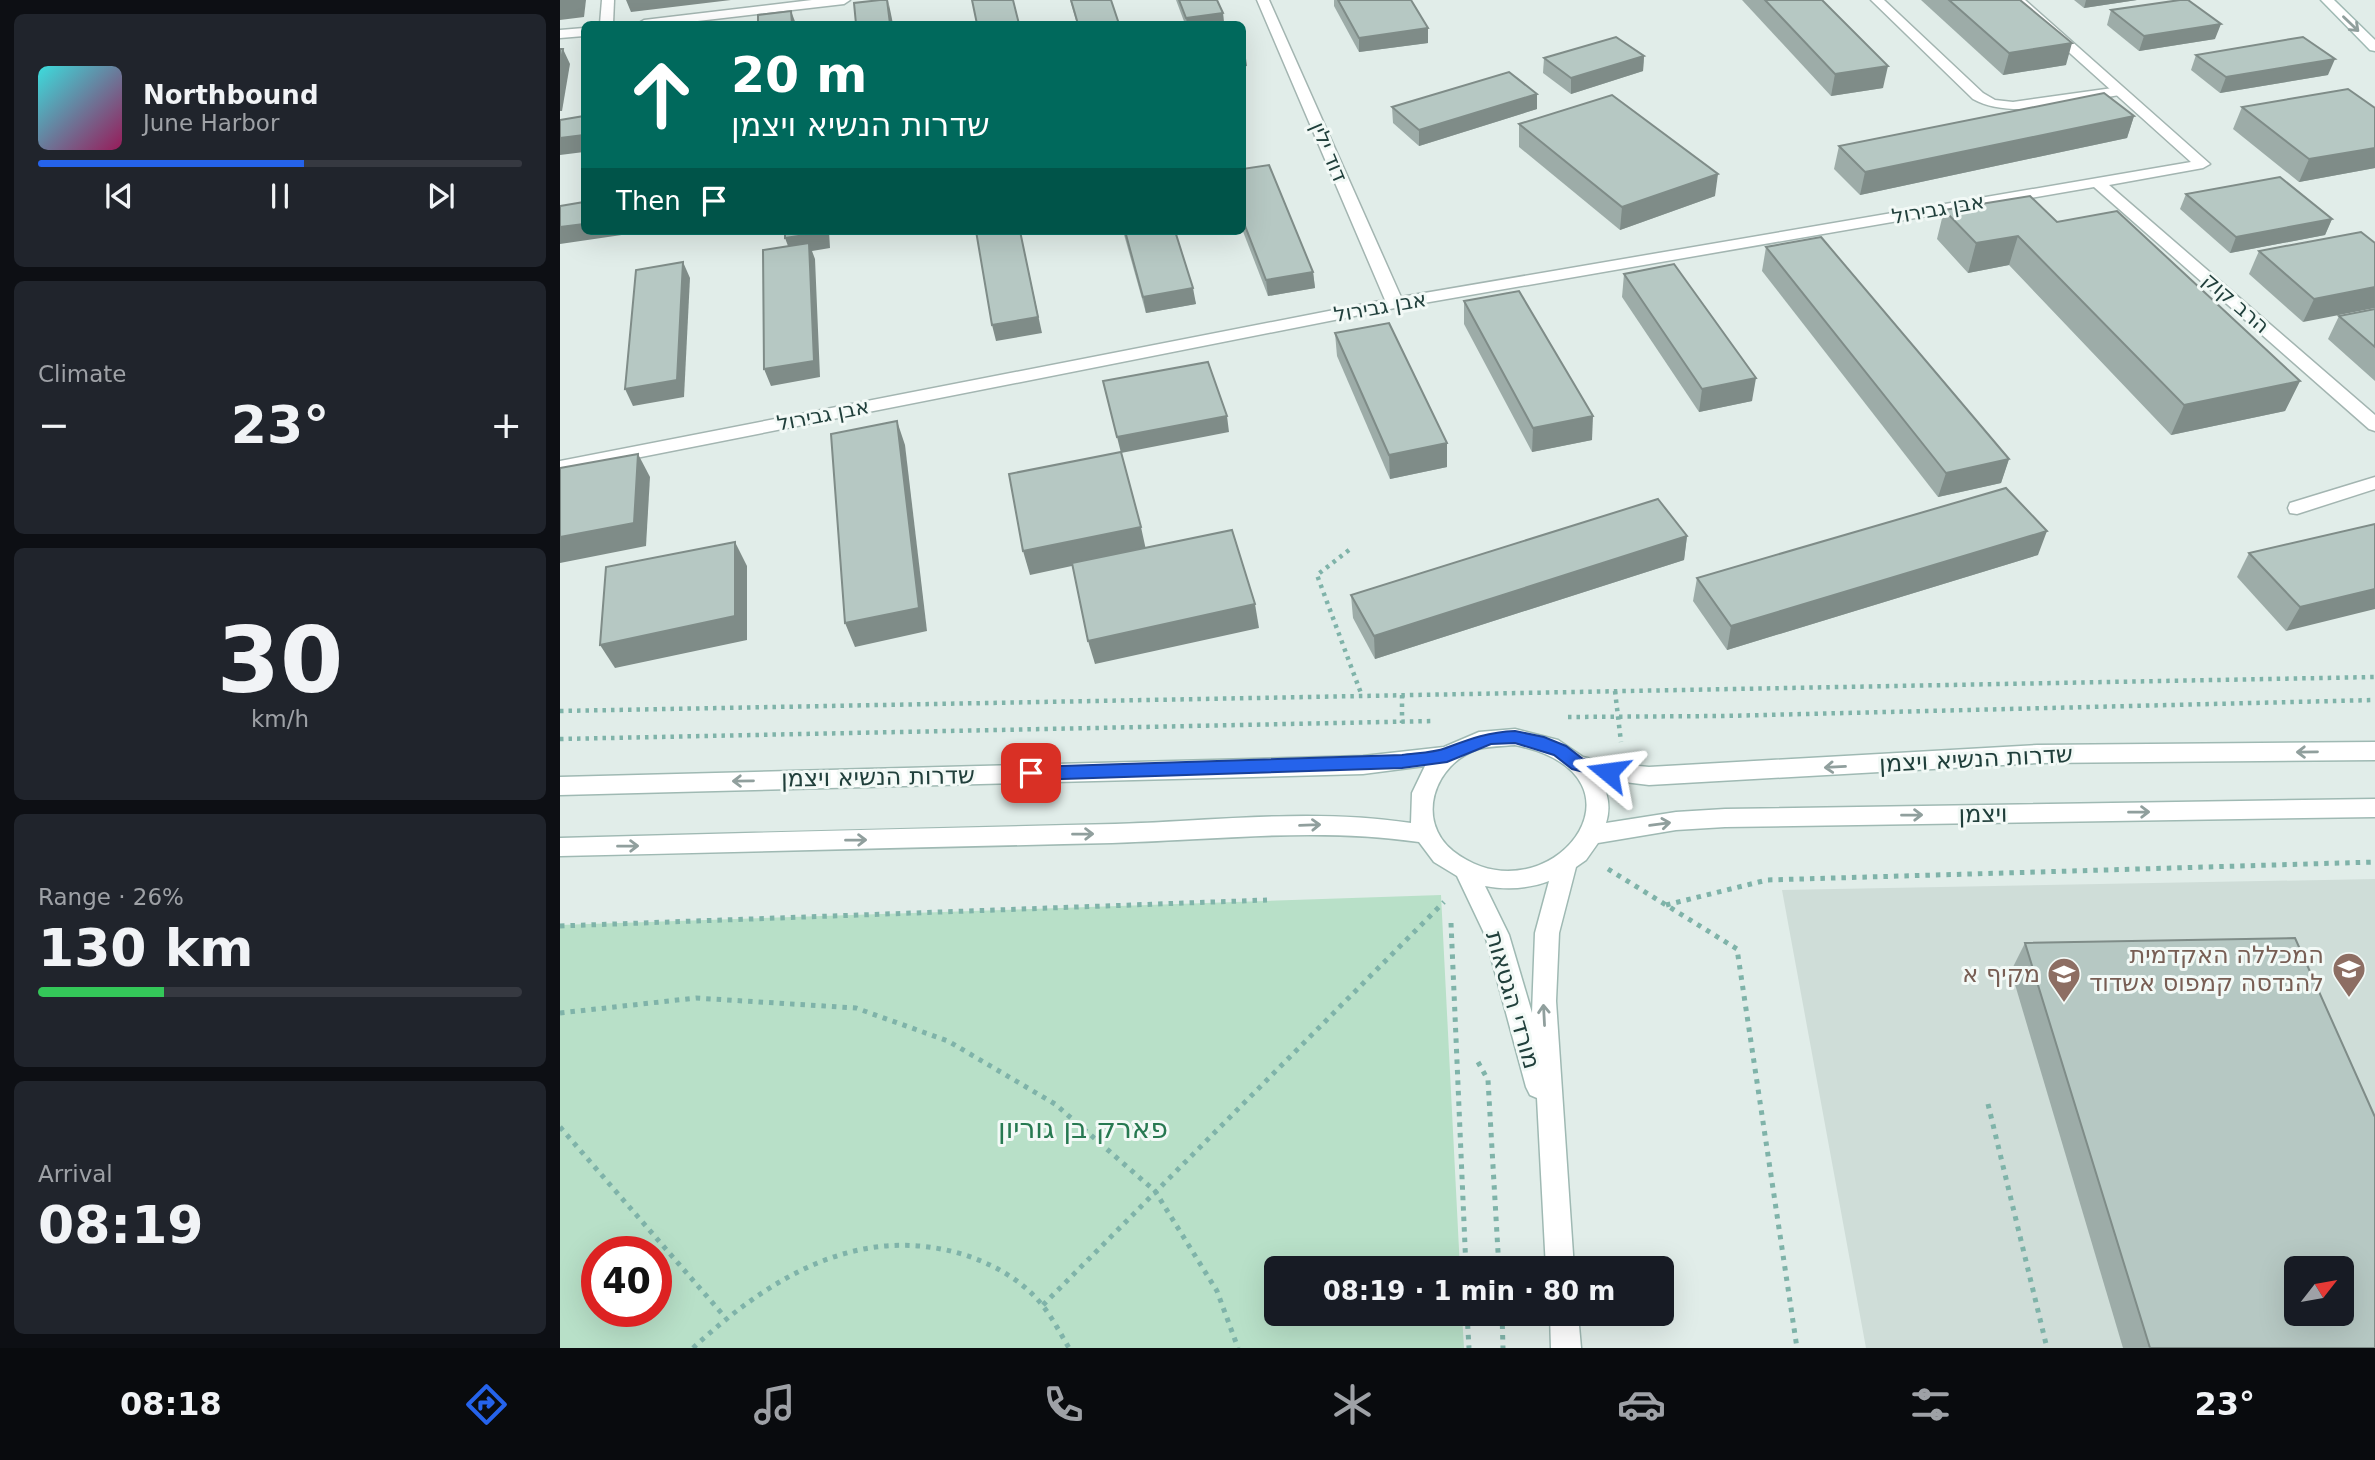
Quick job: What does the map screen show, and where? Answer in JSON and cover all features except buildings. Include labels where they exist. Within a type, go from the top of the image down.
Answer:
[{"type":"street","points":[[607,21],[608,0]]},
{"type":"street","points":[[669,21],[844,0]]},
{"type":"street","name":"דוד ילין","points":[[1263,0],[1395,303]]},
{"type":"street","points":[[1877,0],[1978,96],[1992,104],[2013,106],[2120,91]]},
{"type":"street","points":[[2017,0],[2120,91]]},
{"type":"street","points":[[2327,0],[2375,47]]},
{"type":"street","points":[[560,34],[581,32]]},
{"type":"street","name":"אבן גבירול","points":[[560,467],[1395,303],[2203,164],[2120,91]]},
{"type":"street","name":"הרב קוק","points":[[2097,182],[2375,425]]},
{"type":"street","points":[[2297,508],[2375,483]]},
{"type":"street","points":[[1515,737],[1560,751],[1578,764],[1590,780],[1598,817],[1592,835],[1581,852],[1565,866],[1542,876],[1517,880],[1490,878],[1466,871],[1436,849],[1426,834],[1420,818],[1424,783],[1447,755],[1468,744],[1491,738],[1515,737]]},
{"type":"street","name":"שדרות הנשיא ויצמן","points":[[1578,764],[1625,774],[1693,775],[2036,754],[2375,751]]},
{"type":"street","name":"שדרות הנשיא ויצמן","points":[[560,786],[1363,765],[1447,755]]},
{"type":"street","name":"ויצמן","points":[[1592,835],[1676,821],[1725,818],[2375,808]]},
{"type":"street","points":[[560,847],[1124,833],[1323,824],[1371,826],[1426,834]]},
{"type":"street","name":"מורדי הגטאות","points":[[1559,1256],[1544,1001],[1547,933],[1565,866]]},
{"type":"street","name":"מורדי הגטאות","points":[[1466,871],[1497,935],[1550,1132]]},
{"type":"street","points":[[1564,1326],[1566,1348]]},
{"type":"path","points":[[1349,550],[1317,575],[1362,696]]},
{"type":"path","points":[[560,711],[2375,677]]},
{"type":"path","points":[[1615,691],[1625,774]]},
{"type":"path","points":[[1667,905],[1767,880],[2375,862]]},
{"type":"path","points":[[1603,866],[1737,949],[1797,1348]]},
{"type":"path","points":[[1438,890],[1448,910]]},
{"type":"path","points":[[560,926],[1267,900]]},
{"type":"path","points":[[1043,1305],[1445,901]]},
{"type":"path","points":[[1450,919],[1465,1256]]},
{"type":"path","points":[[560,1013],[696,998],[856,1009],[948,1041],[1055,1104],[1155,1191],[1217,1292],[1238,1348]]},
{"type":"path","points":[[1478,1062],[1488,1080],[1498,1256]]},
{"type":"path","points":[[1988,1104],[2047,1348]]},
{"type":"path","points":[[560,1127],[724,1316]]},
{"type":"path","points":[[693,1348],[724,1316],[788,1274],[845,1252],[903,1244],[956,1250],[1004,1271],[1043,1305],[1069,1348]]},
{"type":"path","points":[[1468,1326],[1469,1348]]},
{"type":"path","points":[[1502,1326],[1503,1348]]},
{"type":"shaded area","name":"מקיף א","points":[[2375,879],[2375,1348],[1866,1348],[1782,890]]},
{"type":"green space","name":"פארק בן גוריון","points":[[1441,895],[1459,1256],[1264,1256],[1264,1326],[1463,1326],[1464,1348],[560,1348],[560,925]]},
{"type":"place","name":"המכללה האקדמית להנדסה קמפוס אשדוד","points":[[2349,999]]},
{"type":"place","name":"מקיף א","points":[[2064,1004]]},
{"type":"route","points":[[1031,773],[1363,765],[1447,755],[1468,744],[1491,738],[1515,737],[1538,742],[1560,751],[1578,764],[1608,772]]}]
